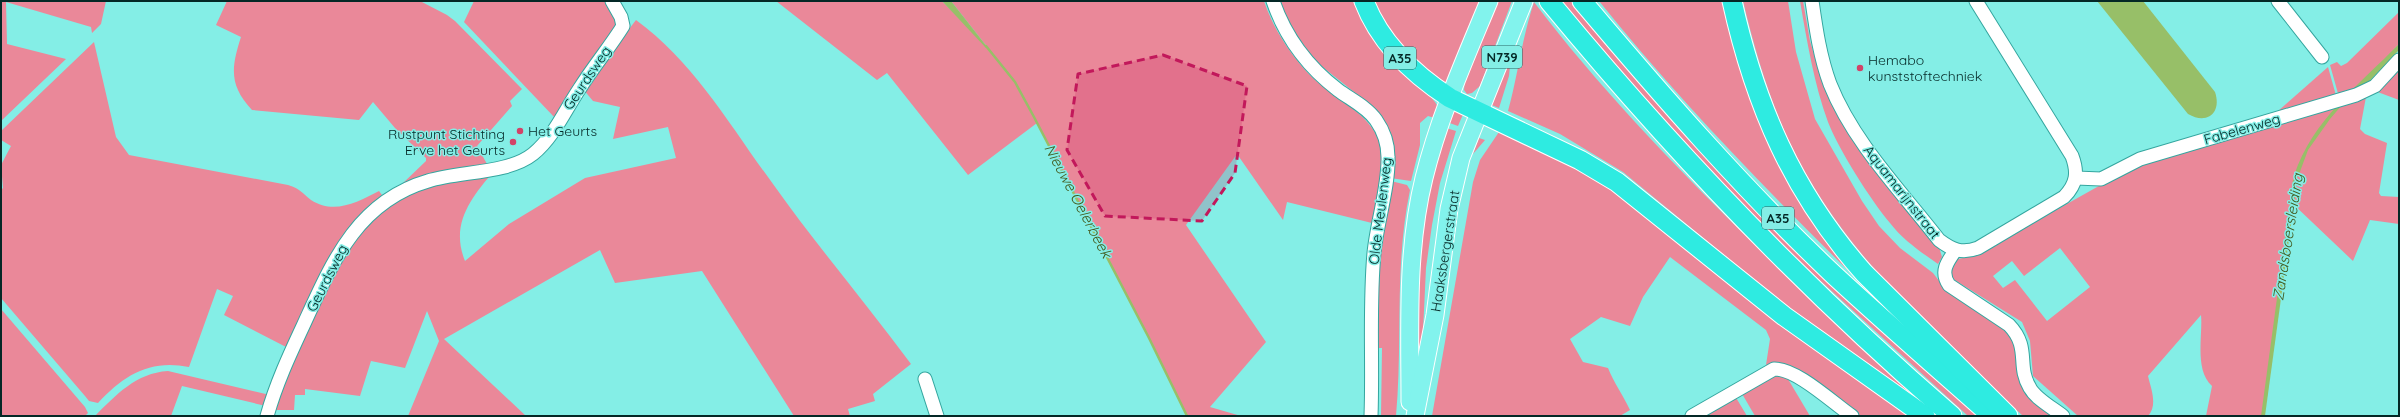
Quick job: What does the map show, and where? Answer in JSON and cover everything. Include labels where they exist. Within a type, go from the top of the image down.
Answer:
[{"type":"highway","name":"A35","points":[[1364,1],[1378,28],[1402,60],[1431,86],[1479,113],[1580,160],[1617,182],[1784,316],[1925,416]]},
{"type":"highway","name":"A35","points":[[1549,1],[1623,88],[1721,197],[1787,263],[1908,378],[1952,416]]},
{"type":"highway","name":"A35","points":[[1582,1],[1638,68],[1761,202],[1834,274],[1992,416]]},
{"type":"highway","name":"A35","points":[[1732,1],[1744,54],[1765,113],[1786,159],[1806,196],[1846,253],[1864,273],[2008,416]]},
{"type":"main road","name":"Haaksbergerstraat","points":[[1411,416],[1410,292],[1414,231],[1424,178],[1440,122],[1489,1]]},
{"type":"main road","name":"Haaksbergerstraat","points":[[1415,416],[1435,315],[1449,209],[1461,158],[1524,1]]},
{"type":"street","name":"Geurdsweg","points":[[267,416],[280,376],[330,267],[349,236],[377,209],[411,188],[441,177],[498,168],[532,155],[549,137],[580,87],[623,26],[621,17],[612,1]]},
{"type":"street","name":"Olde Meulenweg","points":[[1273,1],[1282,24],[1309,64],[1322,77],[1375,119],[1385,141],[1388,164],[1377,230],[1372,284],[1371,416]]},
{"type":"street","name":"Aquamarijnstraat","points":[[1812,1],[1819,46],[1830,84],[1855,131],[1939,240],[1956,251]]},
{"type":"street","points":[[1976,1],[2072,156],[2076,171],[2076,178],[2064,197],[1978,248],[1956,251],[1944,270],[1945,279],[1949,285],[2009,325],[2016,332],[2023,349],[2024,369],[2030,390],[2062,416]]},
{"type":"street","points":[[2279,1],[2322,58]]},
{"type":"street","name":"Fabelenweg","points":[[2076,178],[2101,179],[2140,159],[2356,95],[2375,86],[2399,60]]},
{"type":"street","points":[[1692,416],[1774,370],[1781,369],[1796,376],[1852,416]]},
{"type":"street","points":[[925,379],[937,416]]},
{"type":"highlighted area","points":[[1163,55],[1247,86],[1235,173],[1202,221],[1105,216],[1067,150],[1078,74]]},
{"type":"shaded area","points":[[1,1],[106,1],[101,24],[92,33],[91,27],[6,2],[7,44],[66,59],[1,121]]},
{"type":"shaded area","points":[[227,1],[420,1],[447,15],[455,21],[522,89],[510,101],[512,106],[477,146],[487,164],[437,172],[402,184],[426,161],[426,158],[395,128],[373,102],[359,120],[252,110],[239,92],[234,76],[235,58],[241,37],[216,25]]},
{"type":"shaded area","points":[[474,1],[608,1],[619,19],[618,29],[556,119],[464,22]]},
{"type":"shaded area","points":[[776,1],[942,1],[988,48],[951,1],[1264,1],[1277,30],[1301,65],[1318,82],[1364,118],[1373,129],[1379,140],[1382,161],[1372,223],[1287,202],[1283,220],[1237,154],[1186,225],[1266,342],[1210,407],[1241,416],[1187,416],[1149,338],[1037,123],[968,175],[887,73],[877,80]]},
{"type":"shaded area","points":[[1278,1],[1353,1],[1367,30],[1386,56],[1400,71],[1435,102],[1438,107],[1438,119],[1428,116],[1420,123],[1420,145],[1411,181],[1390,178],[1391,164],[1359,96],[1315,61],[1292,29]]},
{"type":"shaded area","points":[[1370,1],[1483,1],[1447,88],[1406,54]]},
{"type":"shaded area","points":[[1496,1],[1512,1],[1480,86],[1472,93],[1467,94],[1464,90],[1465,79]]},
{"type":"shaded area","points":[[1559,1],[1576,1],[1604,34],[1987,416],[1968,416],[1777,241],[1668,127]]},
{"type":"shaded area","points":[[1599,1],[1729,1],[1747,75],[1868,290],[1729,150],[1663,77]]},
{"type":"shaded area","points":[[1743,1],[1788,1],[1796,52],[1815,119],[1862,201],[1879,226],[1900,248],[1933,273],[1943,286],[2013,330],[2022,387],[2056,416],[2023,416],[1928,327],[1869,263],[1842,228],[1817,193],[1787,137],[1765,80]]},
{"type":"shaded area","points":[[1800,1],[1803,1],[1810,41],[1819,71],[1939,247],[1942,257],[1938,264],[1912,245],[1895,229],[1864,188],[1847,160],[1833,133],[1823,108],[1811,62]]},
{"type":"shaded area","points":[[1534,2],[1608,92],[1688,178],[1815,303],[1937,416],[1774,296],[1623,172],[1560,134],[1508,111],[1526,29]]},
{"type":"shaded area","points":[[2399,12],[2399,44],[2363,82],[2347,94],[2339,97],[2330,65],[2337,62],[2341,66],[2347,63]]},
{"type":"shaded area","points":[[636,20],[657,37],[694,75],[790,207],[911,364],[873,394],[875,401],[848,409],[850,416],[794,416],[702,271],[615,283],[600,250],[444,339],[526,416],[408,416],[439,341],[427,311],[405,368],[371,361],[360,396],[305,389],[305,395],[295,395],[294,410],[272,410],[332,267],[370,218],[413,189],[494,171],[478,191],[465,212],[460,235],[461,248],[465,261],[509,224],[585,178],[676,158],[668,127],[613,139],[620,107],[593,101],[583,89]]},
{"type":"shaded area","points":[[94,42],[116,137],[129,155],[288,185],[299,190],[311,200],[328,206],[337,207],[354,203],[379,191],[382,195],[365,210],[350,227],[337,246],[316,285],[288,348],[224,315],[233,296],[217,289],[189,367],[162,365],[150,367],[128,377],[118,384],[98,403],[89,401],[1,298],[1,190],[3,188],[1,165],[11,146],[1,140],[1,131]]},
{"type":"shaded area","points":[[1511,55],[1509,76],[1499,108],[1489,104]]},
{"type":"shaded area","points":[[2399,64],[2399,100],[2375,91]]},
{"type":"shaded area","points":[[2328,67],[2337,99],[2268,120]]},
{"type":"shaded area","points":[[2366,97],[2360,129],[2365,134],[2387,143],[2379,193],[2381,196],[2399,197],[2399,224],[2370,220],[2353,261],[2292,203],[2263,416],[2206,416],[2212,386],[2206,379],[2201,362],[2201,315],[2148,376],[2152,391],[2153,407],[2148,416],[2078,416],[2033,376],[2030,341],[2022,322],[1953,279],[1949,271],[1954,260],[1976,255],[2131,168]],"holes":[[[2060,248],[2090,287],[2047,321],[2015,280],[2003,288],[1993,276],[2012,261],[2024,276]]]},
{"type":"shaded area","points":[[1451,104],[1464,112],[1458,126],[1444,121]]},
{"type":"shaded area","points":[[1443,127],[1456,131],[1440,183],[1432,225],[1426,268],[1422,353],[1415,389],[1414,266]]},
{"type":"shaded area","points":[[1501,129],[1580,165],[1912,416],[1861,416],[1787,365],[1776,362],[1766,365],[1770,339],[1766,330],[1670,257],[1643,297],[1630,326],[1601,317],[1570,339],[1583,362],[1608,368],[1630,410],[1620,416],[1432,416],[1473,182],[1480,160]]},
{"type":"shaded area","points":[[1479,138],[1485,140],[1473,154]]},
{"type":"shaded area","points":[[1391,181],[1407,185],[1410,190],[1405,219],[1400,275],[1399,359],[1396,416],[1381,416],[1382,348],[1375,348],[1382,239]]},
{"type":"shaded area","points":[[1,309],[85,407],[88,413],[85,416],[1,416]]},
{"type":"shaded area","points":[[168,371],[270,395],[266,406],[182,386],[171,416],[95,416],[127,386],[146,376]]},
{"type":"shaded area","points":[[1774,373],[1785,374],[1810,416],[1755,416],[1741,392]]},
{"type":"shaded area","points":[[1735,396],[1747,416],[1700,416]]},
{"type":"water","points":[[942,1],[951,1],[988,48],[986,48]]},
{"type":"water","points":[[2097,1],[2143,1],[2215,92],[2217,99],[2215,111],[2207,117],[2201,118],[2188,114]]},
{"type":"water","points":[[2399,44],[2399,50],[2364,87],[2342,105],[2330,119],[2308,150],[2298,177],[2294,176],[2302,156],[2312,138],[2325,120],[2338,104]]},
{"type":"water","name":"Zandsboersleiding","points":[[2293,180],[2297,181],[2265,416],[2261,416]]},
{"type":"waterway","name":"Nieuwe Oelerbeek","points":[[986,46],[1015,82],[1149,338],[1187,416]]},
{"type":"place","name":"Hemabo kunststoftechniek","points":[[1860,68]]},
{"type":"place","name":"Het Geurts","points":[[520,131]]},
{"type":"place","name":"Rustpunt Stichting Erve het Geurts","points":[[513,142]]}]
